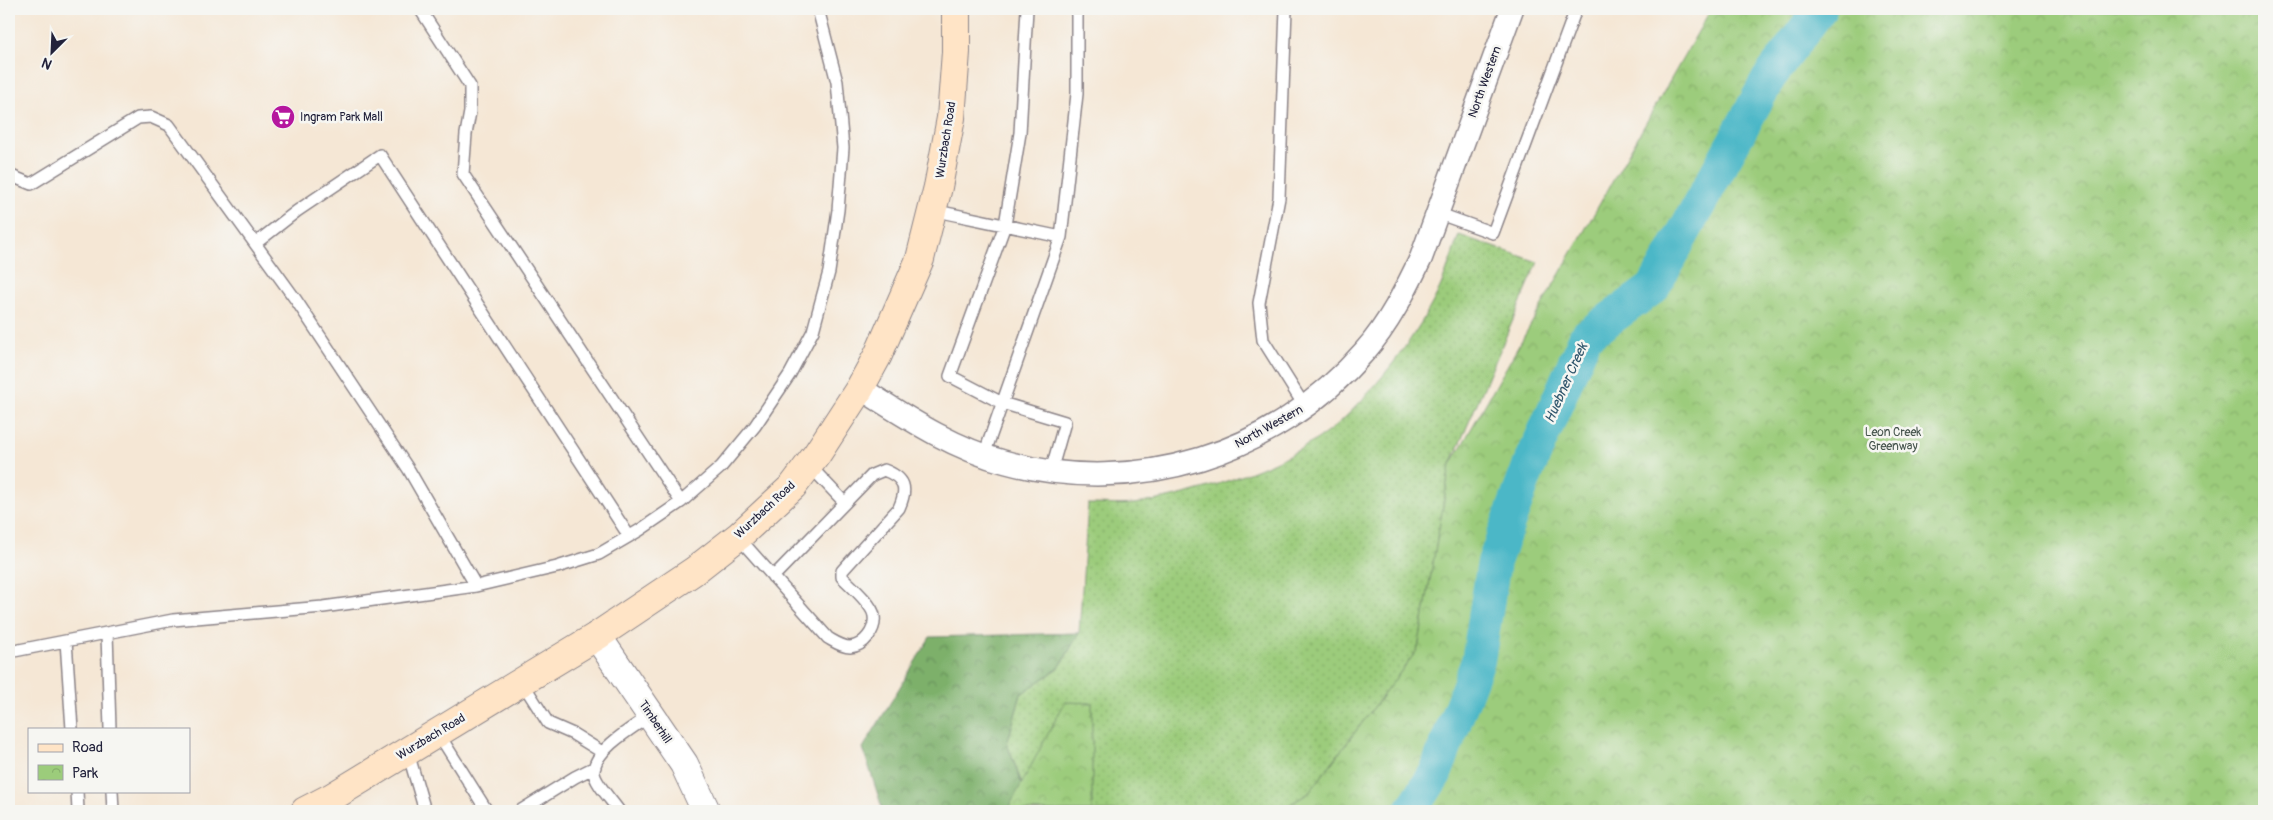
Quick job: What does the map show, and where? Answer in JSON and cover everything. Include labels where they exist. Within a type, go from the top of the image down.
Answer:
[{"type":"main road","name":"Wurzbach Road","points":[[305,811],[332,798],[597,636],[694,571],[738,537],[793,486],[860,388],[878,355],[920,259],[951,118],[956,52],[956,9]]},
{"type":"street","name":"North Western","points":[[860,388],[937,435],[1004,462],[1051,471],[1112,475],[1148,472],[1183,465],[1218,454],[1251,440],[1305,407],[1340,377],[1365,351],[1387,322],[1406,290],[1421,258],[1512,9]]},
{"type":"street","name":"Timberhill","points":[[597,636],[684,764],[706,811]]},
{"type":"lane","points":[[420,9],[470,86],[470,112],[466,134],[463,174],[681,502]]},
{"type":"lane","points":[[9,652],[173,620],[323,607],[476,586],[557,567],[598,554],[681,502],[721,467],[755,426],[790,374],[813,331],[829,272],[838,210],[843,148],[837,82],[818,9]]},
{"type":"lane","points":[[1026,9],[1020,133],[1005,225],[950,376],[1002,403],[1065,422],[1051,471]]},
{"type":"lane","points":[[984,455],[1061,237],[1077,94],[1078,9]]},
{"type":"lane","points":[[1286,9],[1279,198],[1259,303],[1263,340],[1305,407]]},
{"type":"lane","points":[[1437,213],[1493,233],[1576,9]]},
{"type":"lane","points":[[9,175],[31,184],[138,118],[152,117],[169,125],[256,243],[409,470],[476,586]]},
{"type":"lane","points":[[256,243],[297,211],[380,155],[629,536]]},
{"type":"lane","points":[[932,210],[1061,237]]},
{"type":"lane","points":[[809,465],[845,503]]},
{"type":"lane","points":[[738,537],[828,638],[850,647],[863,642],[872,631],[874,615],[868,604],[842,576],[842,571],[899,508],[904,496],[903,483],[897,475],[884,470],[872,475],[774,577]]},
{"type":"lane","points":[[107,633],[110,728]]},
{"type":"lane","points":[[66,641],[72,728]]},
{"type":"lane","points":[[522,682],[548,722],[573,734],[602,752]]},
{"type":"lane","points":[[619,811],[596,780],[595,768],[602,752],[624,733],[651,715]]},
{"type":"lane","points":[[438,733],[487,811]]},
{"type":"lane","points":[[411,762],[425,811]]},
{"type":"lane","points":[[520,811],[575,777],[595,768]]},
{"type":"lane","points":[[76,792],[78,811]]},
{"type":"lane","points":[[112,792],[113,811]]},
{"type":"green space","name":"Leon Creek Greenway","points":[[1711,9],[2264,9],[2264,811],[1279,811],[1309,793],[1418,649],[1450,466]]},
{"type":"green space","points":[[1459,235],[1538,262],[1450,466],[1418,649],[1309,793],[1279,811],[1038,811],[1022,784],[1007,744],[1021,694],[1059,668],[1079,633],[1088,504],[1135,504],[1164,499],[1218,484],[1273,463],[1321,436],[1340,422],[1369,393],[1410,340],[1441,285]]},
{"type":"green space","points":[[1079,633],[1059,668],[1021,694],[1007,744],[1022,784],[1038,811],[883,811],[863,748],[930,637]]},
{"type":"green space","points":[[1065,702],[1092,703],[1092,811],[1007,811]]},
{"type":"waterway","name":"Huebner Creek","points":[[1411,811],[1435,774],[1478,661],[1494,562],[1528,469],[1586,336],[1653,288],[1769,78],[1820,9]]},
{"type":"place","name":"Ingram Park Mall","points":[[283,117]]}]
